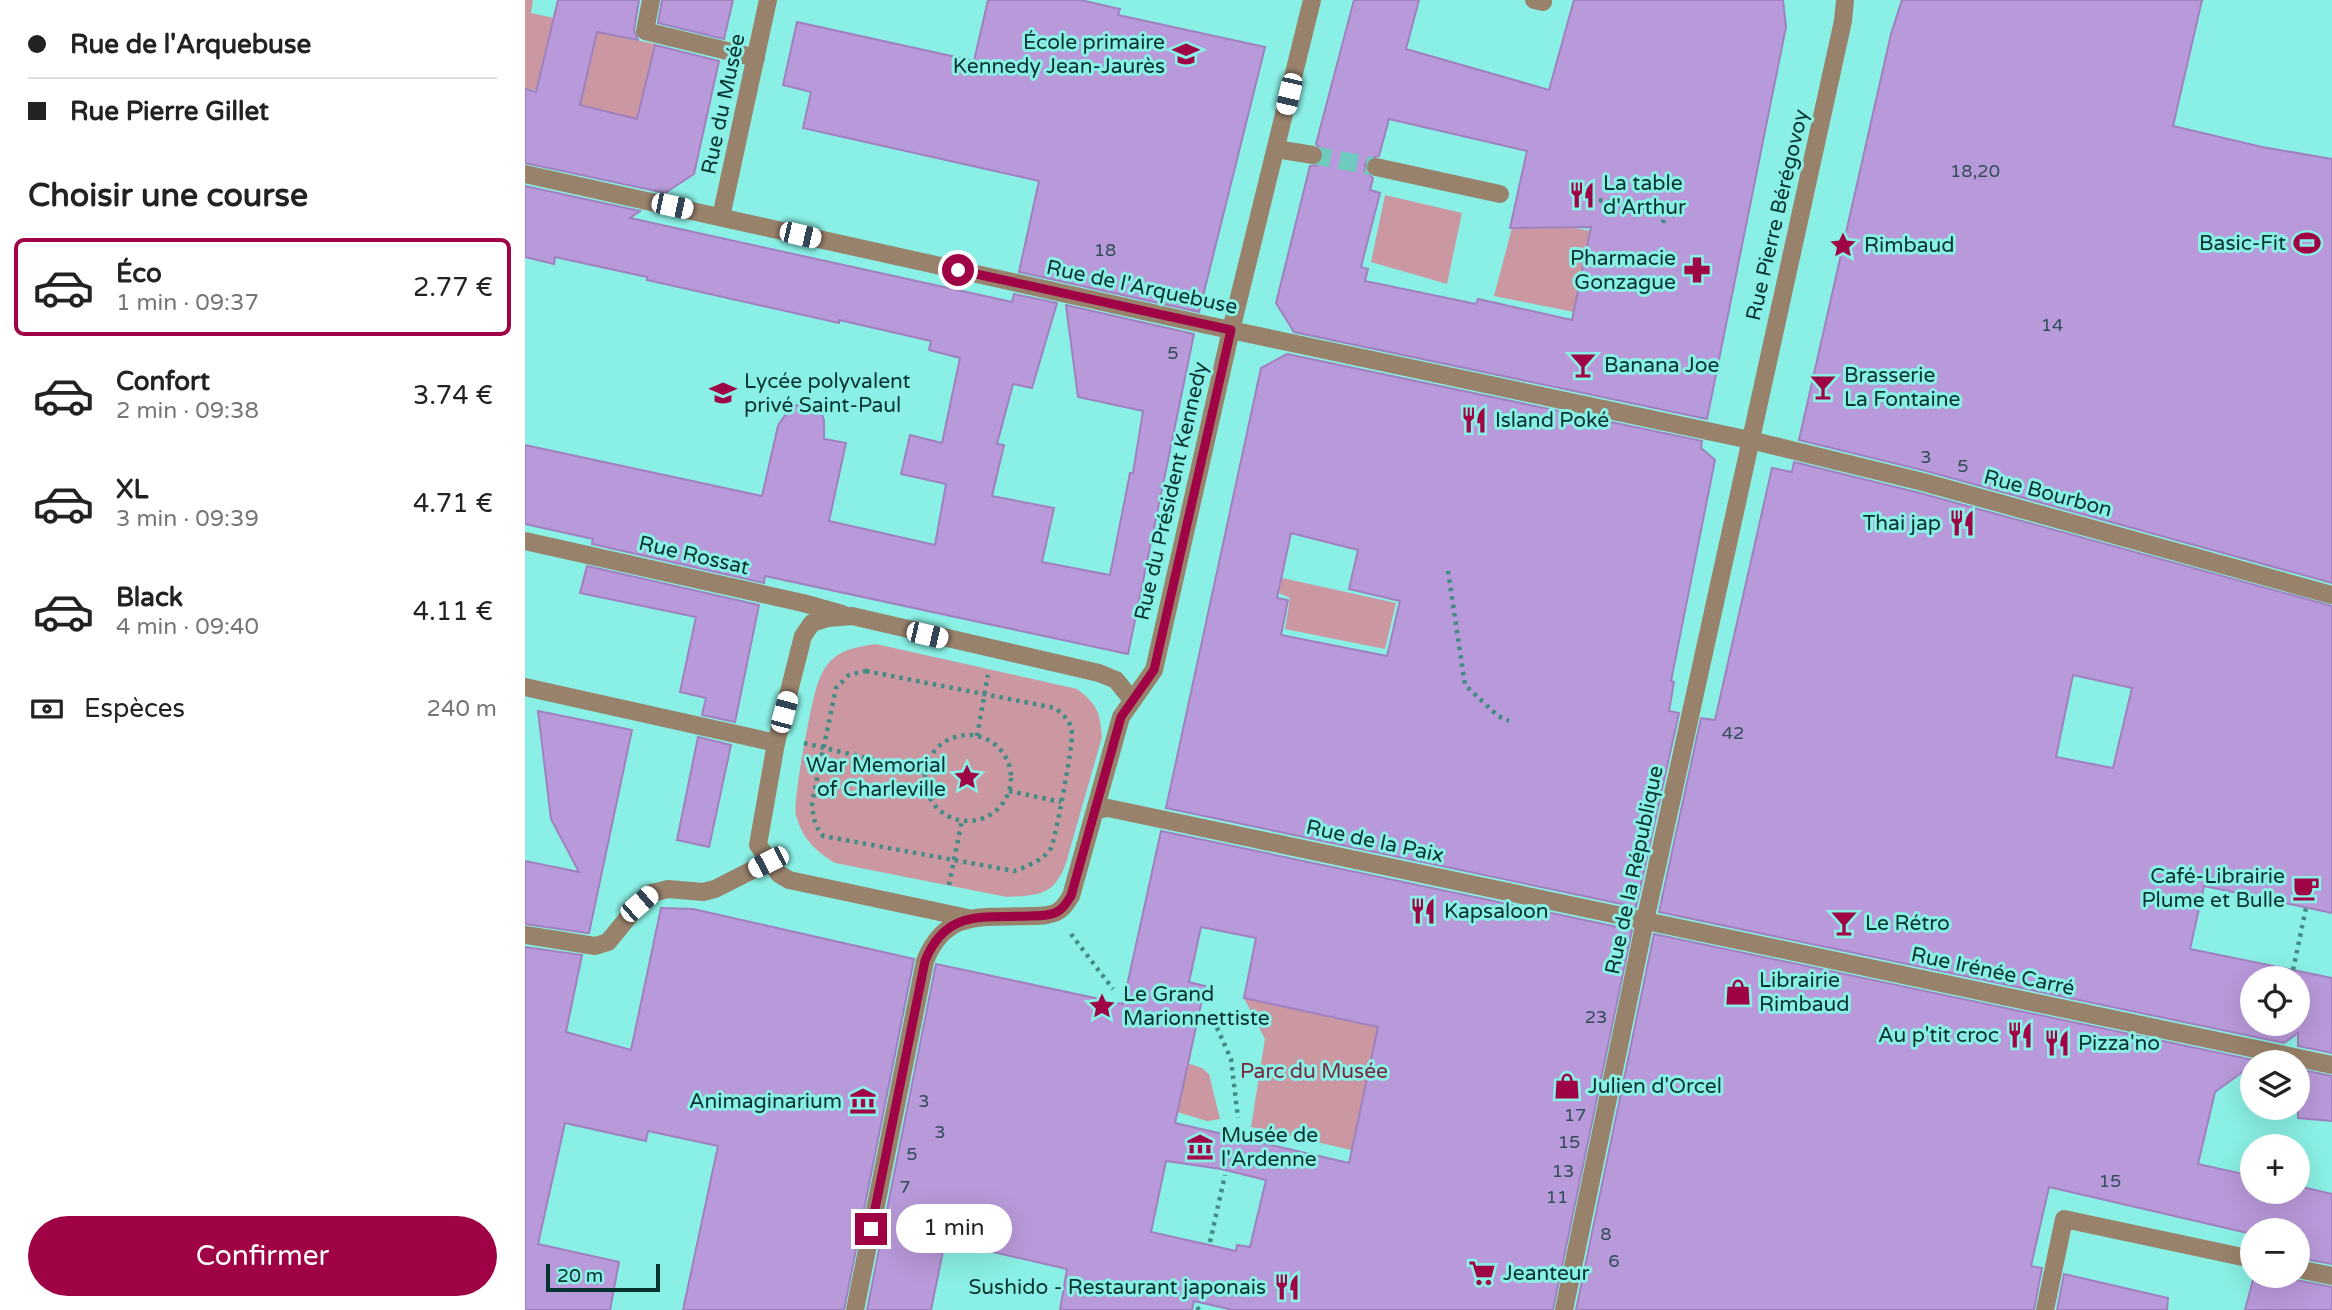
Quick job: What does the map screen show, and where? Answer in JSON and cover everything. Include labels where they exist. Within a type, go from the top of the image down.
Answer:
[{"type":"street","points":[[651,0],[645,31],[756,58]]},
{"type":"street","name":"Rue du Musée","points":[[721,217],[768,0]]},
{"type":"street","name":"Rue du Président Kennedy","points":[[1059,911],[1071,896],[1121,717],[1154,670],[1231,330],[1312,0]]},
{"type":"street","name":"Rue Pierre Bérégovoy","points":[[1750,440],[1843,21],[1845,0]]},
{"type":"street","points":[[1276,149],[1313,156]]},
{"type":"street","points":[[1376,167],[1500,194]]},
{"type":"street","name":"Rue de l'Arquebuse","points":[[525,174],[1231,330],[1750,440]]},
{"type":"street","name":"Rue Bourbon","points":[[1750,440],[1923,482],[2332,595]]},
{"type":"street","name":"Rue de la République","points":[[1564,1310],[1645,921],[1750,440]]},
{"type":"street","name":"Rue Rossat","points":[[525,541],[1099,673],[1116,680],[1132,700]]},
{"type":"street","points":[[852,616],[828,618],[812,623],[803,636],[776,740],[758,845],[768,862],[789,880],[970,919]]},
{"type":"street","points":[[525,687],[776,740]]},
{"type":"street","name":"Rue de la Paix","points":[[1097,810],[1108,808],[1645,921]]},
{"type":"street","points":[[525,935],[595,947],[608,942],[639,904],[652,893],[668,889],[703,892],[715,889],[768,862]]},
{"type":"street","points":[[855,1310],[925,961],[931,945],[938,935],[952,924],[970,919],[1042,916],[1059,911]]},
{"type":"street","name":"Rue Irénée Carré","points":[[1645,921],[2332,1065]]},
{"type":"street","points":[[2046,1310],[2064,1219],[2240,1256]]},
{"type":"street","points":[[2310,1271],[2332,1276]]},
{"type":"path","points":[[1599,200],[1678,216]]},
{"type":"path","points":[[1663,223],[1665,213]]},
{"type":"path","points":[[1448,571],[1465,685],[1498,716],[1509,721]]},
{"type":"path","points":[[977,736],[992,649]]},
{"type":"path","points":[[866,671],[1055,708],[1067,716],[1072,733],[1051,848],[1029,867],[1014,871],[823,836],[813,818],[812,803],[823,748],[836,688],[849,675],[866,671]]},
{"type":"path","points":[[969,734],[983,737],[1004,755],[1010,768],[1009,791],[989,815],[976,820],[962,820],[948,816],[936,807],[928,795],[924,781],[925,772],[932,754],[942,743],[955,736],[969,734]]},
{"type":"path","points":[[776,740],[925,772]]},
{"type":"path","points":[[1009,791],[1097,810]]},
{"type":"path","points":[[943,913],[962,820]]},
{"type":"path","points":[[2294,966],[2306,908]]},
{"type":"path","points":[[1059,911],[1066,928],[1112,989]]},
{"type":"path","points":[[1210,1012],[1231,1059],[1238,1118]]},
{"type":"path","points":[[1210,1242],[1225,1175]]},
{"type":"green space","points":[[525,0],[533,0],[531,13],[554,18],[549,40],[592,51],[597,32],[655,44],[637,119],[573,137],[582,94],[525,89]]},
{"type":"green space","points":[[1385,195],[1462,213],[1447,284],[1371,262]]},
{"type":"green space","points":[[1570,227],[1590,231],[1574,312],[1494,296],[1512,228]]},
{"type":"green space","points":[[1282,578],[1396,603],[1385,649],[1285,629],[1290,598],[1279,593]]},
{"type":"green space","points":[[876,644],[1077,689],[1093,704],[1100,721],[1102,737],[1066,863],[1050,888],[1037,894],[1007,897],[835,863],[815,849],[806,837],[796,815],[797,791],[811,708],[819,681],[827,666],[838,655]]},
{"type":"green space","name":"Parc du Musée","points":[[1244,998],[1379,1028],[1351,1150],[1251,1127],[1265,1039]]},
{"type":"green space","points":[[1187,1063],[1202,1068],[1209,1074],[1220,1119],[1207,1121],[1177,1112]]},
{"type":"building","points":[[558,0],[639,0],[634,30],[638,40],[597,32],[580,105],[637,119],[655,45],[719,61],[694,174],[665,193],[525,163],[525,89],[536,92]]},
{"type":"building","points":[[662,0],[733,0],[724,39],[658,23]]},
{"type":"building","points":[[988,0],[1080,0],[1120,9],[1118,15],[1265,47],[1199,312],[1019,272],[1039,181],[803,128],[811,92],[783,85],[797,22],[974,61]]},
{"type":"building","points":[[1354,0],[1419,0],[1406,49],[1549,90],[1574,0],[1783,0],[1786,27],[1707,419],[1294,332],[1276,303],[1310,166],[1318,165],[1324,157],[1323,150],[1316,144]],"holes":[[[1389,119],[1527,151],[1510,228],[1591,227],[1572,320],[1478,299],[1476,304],[1365,281],[1368,269],[1361,267],[1380,193],[1370,190],[1373,178],[1365,171],[1365,165],[1368,159],[1379,156]]]},
{"type":"building","points":[[1902,0],[2202,0],[2173,126],[2262,147],[2332,159],[2332,583],[1926,471],[1799,440],[1891,34]]},
{"type":"building","points":[[525,186],[640,211],[630,218],[1012,302],[1014,294],[1057,303],[1032,388],[1013,384],[997,444],[1004,445],[992,496],[1054,508],[1042,562],[1110,575],[1130,473],[1133,473],[1143,411],[1078,397],[1066,305],[1194,334],[1128,654],[765,576],[764,583],[592,544],[593,539],[525,524],[525,445],[762,496],[778,426],[789,409],[804,403],[820,410],[824,420],[824,439],[846,443],[829,521],[935,545],[946,484],[901,474],[910,435],[942,443],[960,358],[929,350],[931,341],[839,320],[839,323],[555,257],[554,264],[525,257]]},
{"type":"building","points":[[1287,354],[1702,441],[1701,448],[1715,460],[1671,681],[1674,682],[1669,711],[1679,713],[1636,907],[1166,808],[1261,368]],"holes":[[[1291,533],[1358,550],[1349,589],[1400,601],[1387,656],[1281,635],[1288,600],[1277,598]]]},
{"type":"building","points":[[1794,462],[1920,493],[2332,606],[2332,913],[2204,886],[2190,949],[2273,966],[2240,966],[2240,1034],[1659,912],[1701,718],[1715,720],[1772,468],[1792,472]],"holes":[[[2073,675],[2132,688],[2113,768],[2056,757]]]},
{"type":"building","points":[[587,566],[759,605],[735,722],[702,715],[706,698],[680,692],[696,617],[580,593]]},
{"type":"building","points":[[538,711],[632,730],[589,933],[525,924],[525,861],[579,872],[551,819]]},
{"type":"building","points":[[698,737],[731,745],[709,847],[677,840]]},
{"type":"building","points":[[1161,831],[1632,930],[1553,1310],[1233,1310],[1194,1301],[1192,1310],[1060,1310],[1067,1269],[945,1241],[931,1310],[867,1310],[936,964],[1123,1004]],"holes":[[[1201,927],[1256,938],[1244,998],[1378,1027],[1349,1163],[1175,1123],[1205,986],[1189,982]],[[1166,1161],[1221,1169],[1266,1180],[1250,1247],[1237,1245],[1236,1251],[1151,1232]]]},
{"type":"building","points":[[661,908],[693,909],[914,959],[844,1310],[683,1310],[718,1146],[648,1131],[646,1141],[565,1123],[538,1244],[619,1262],[610,1310],[525,1310],[525,947],[582,955],[566,1032],[631,1050]]},
{"type":"building","points":[[1654,934],[2240,1057],[2240,1074],[2215,1092],[2198,1164],[2240,1173],[2240,1204],[2310,1204],[2310,1189],[2332,1194],[2332,1264],[2310,1260],[2310,1218],[2240,1218],[2240,1231],[2049,1187],[2031,1266],[2042,1268],[2034,1310],[1576,1310]]},
{"type":"building","points":[[2310,974],[2332,978],[2332,1053],[2298,1046],[2298,1036],[2310,1036]]},
{"type":"building","points":[[2251,1036],[2294,1036],[2284,1043]]},
{"type":"building","points":[[2310,1071],[2332,1076],[2332,1121],[2310,1119]]},
{"type":"building","points":[[2064,1274],[2168,1298],[2167,1310],[2057,1310]]},
{"type":"building","points":[[2310,1283],[2332,1287],[2332,1310],[2245,1310],[2251,1288],[2310,1288]]},
{"type":"tunnel","points":[[1313,155],[1376,167]]},
{"type":"place","name":"École primaire Kennedy Jean-Jaurès","points":[[1186,54]]},
{"type":"place","name":"La table d'Arthur","points":[[1582,195]]},
{"type":"place","name":"Basic-Fit","points":[[2307,243]]},
{"type":"place","name":"Rimbaud","points":[[1843,245]]},
{"type":"place","name":"Pharmacie Gonzague","points":[[1697,270]]},
{"type":"place","name":"Banana Joe","points":[[1583,365]]},
{"type":"place","name":"Brasserie La Fontaine","points":[[1823,387]]},
{"type":"place","name":"Lycée polyvalent privé Saint-Paul","points":[[723,393]]},
{"type":"place","name":"Island Poké","points":[[1474,420]]},
{"type":"place","name":"Thai jap","points":[[1962,523]]},
{"type":"place","name":"War Memorial of Charleville","points":[[967,777]]},
{"type":"place","name":"Café-Librairie Plume et Bulle","points":[[2306,888]]},
{"type":"place","name":"Kapsaloon","points":[[1423,911]]},
{"type":"place","name":"Le Rétro","points":[[1844,923]]},
{"type":"place","name":"Librairie Rimbaud","points":[[1738,992]]},
{"type":"place","name":"Le Grand Marionnettiste","points":[[1102,1006]]},
{"type":"place","name":"Au p'tit croc","points":[[2020,1035]]},
{"type":"place","name":"Pizza'no","points":[[2057,1043]]},
{"type":"place","name":"Julien d'Orcel","points":[[1567,1086]]},
{"type":"place","name":"Animaginarium","points":[[863,1101]]},
{"type":"place","name":"Musée de l'Ardenne","points":[[1200,1147]]},
{"type":"place","name":"Jeanteur","points":[[1482,1273]]},
{"type":"place","name":"Sushido - Restaurant japonais","points":[[1287,1287]]},
{"type":"route","points":[[871,1229],[925,961],[931,945],[938,935],[952,924],[970,919],[1042,916],[1059,911],[1071,896],[1121,717],[1154,670],[1231,330],[958,270]]}]
